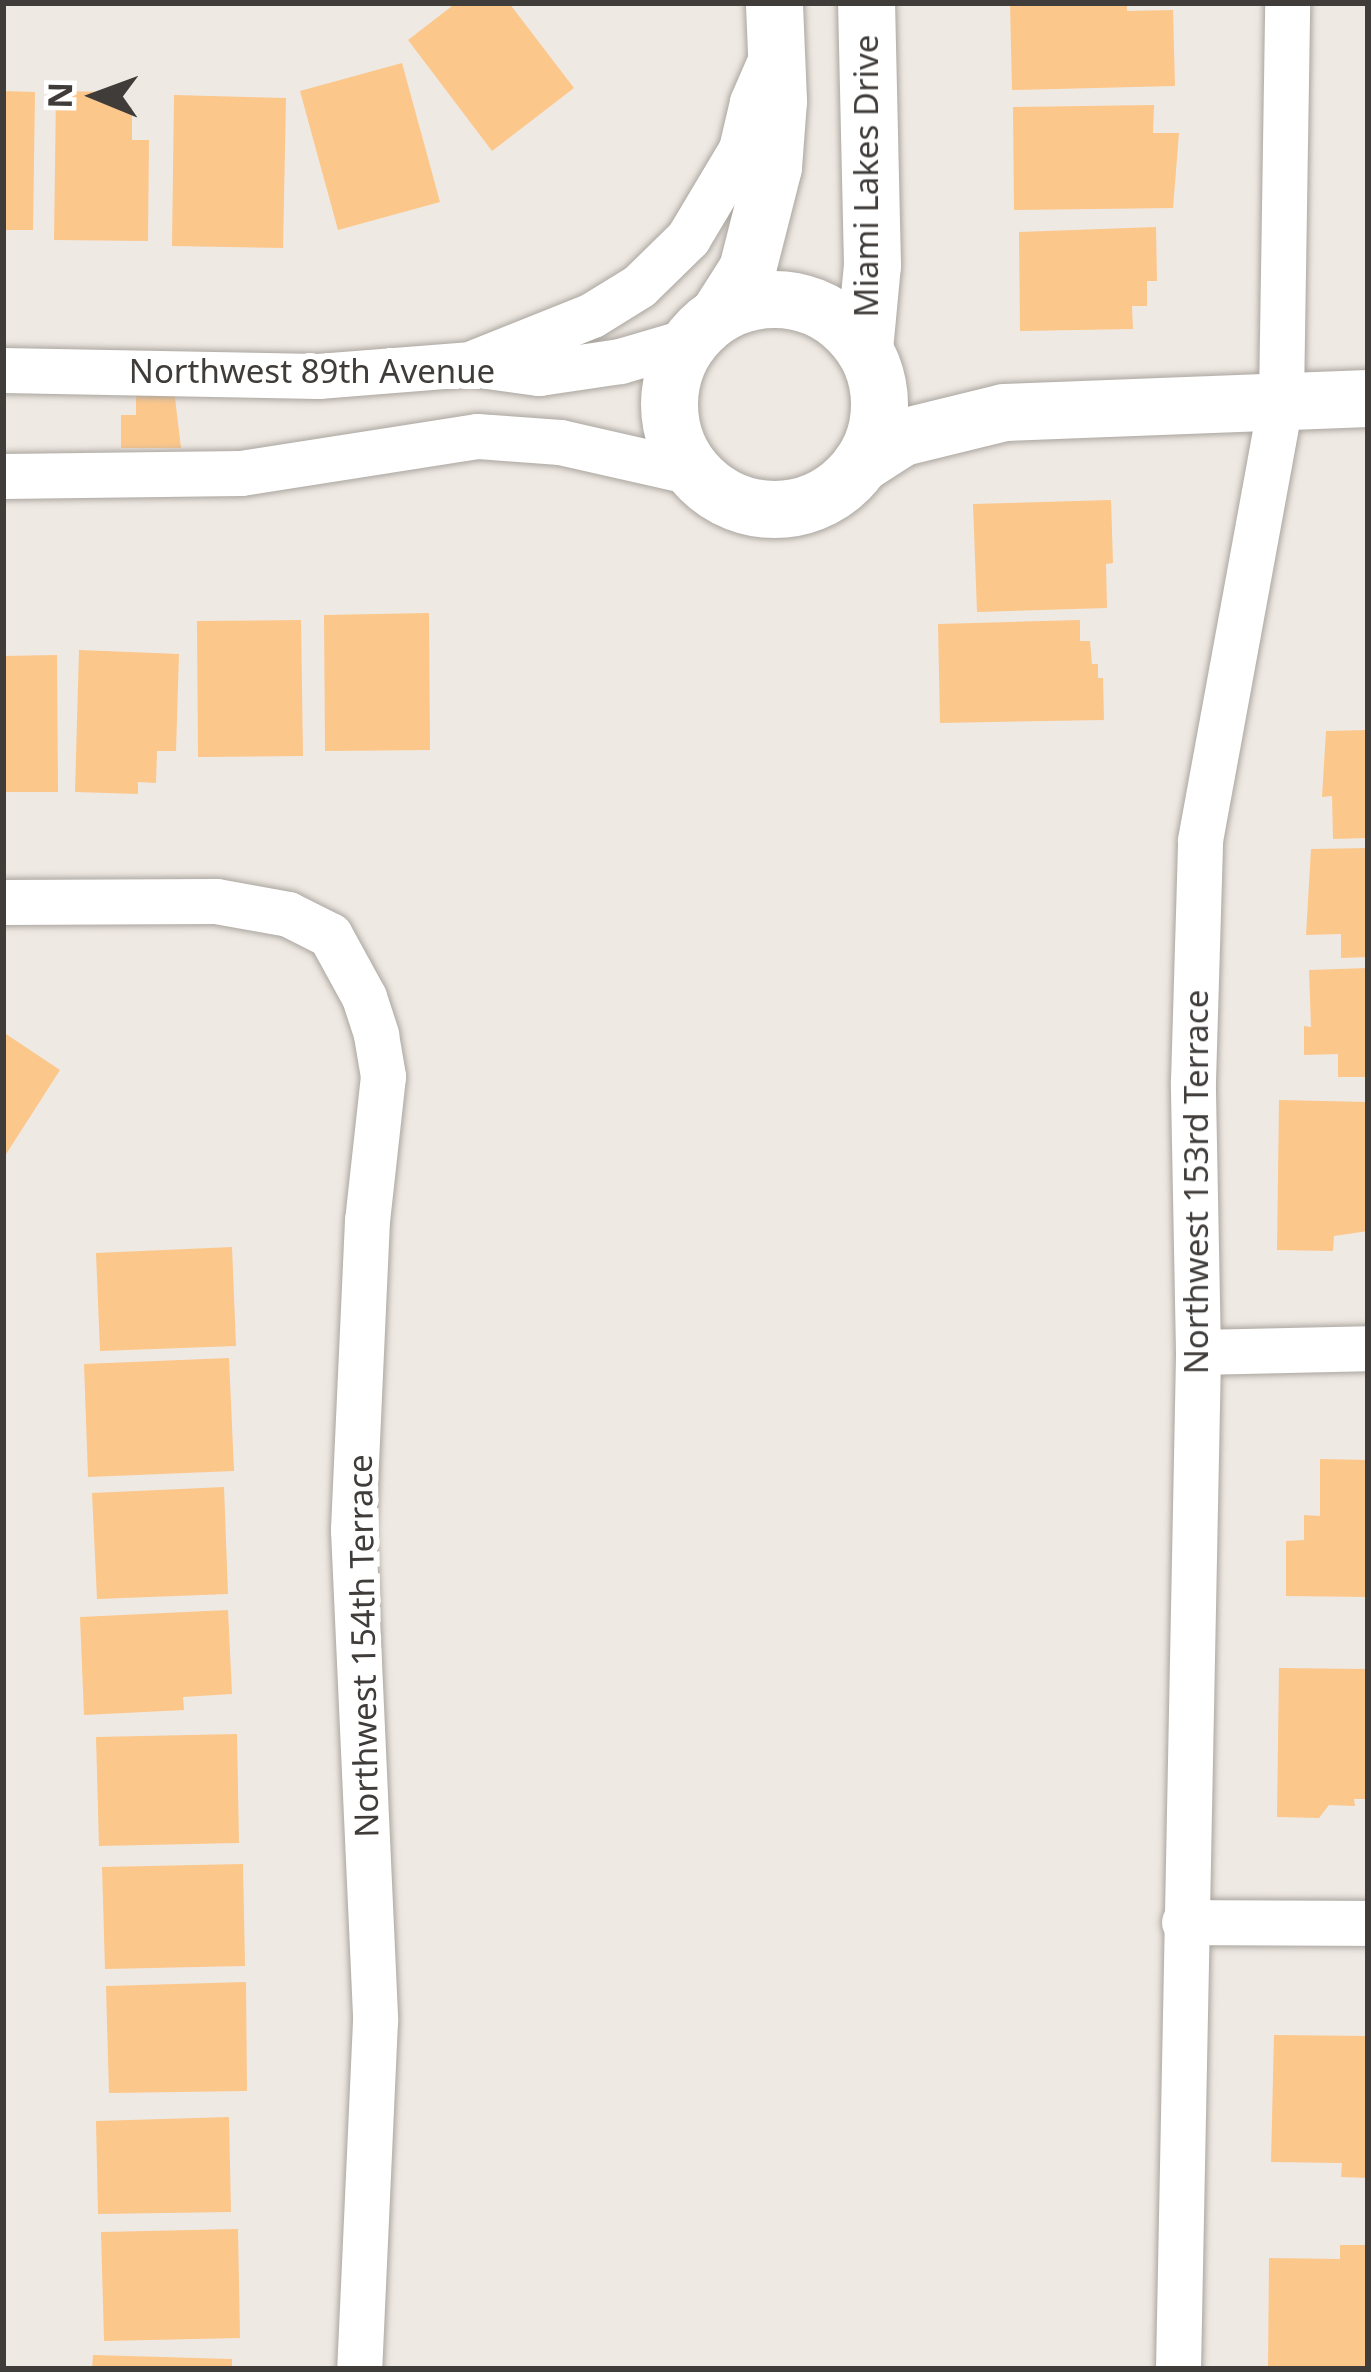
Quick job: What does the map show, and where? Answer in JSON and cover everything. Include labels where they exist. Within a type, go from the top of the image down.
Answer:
[{"type":"street","name":"Miami Lakes Drive","points":[[866,3],[870,360]]},
{"type":"street","name":"Northwest 153rd Terrace","points":[[1178,2369],[1198,1352],[1193,1081],[1200,840],[1281,399],[1287,3]]},
{"type":"street","points":[[773,29],[778,100],[773,167],[747,269],[675,366],[670,421],[692,472],[717,493],[746,506],[779,510],[810,503],[902,437],[1004,412],[1368,398]]},
{"type":"street","points":[[472,364],[592,315],[639,286],[688,238],[741,148],[773,29]]},
{"type":"street","points":[[704,327],[750,300],[783,298],[816,306],[843,324],[870,360],[880,403],[874,435],[860,464]]},
{"type":"street","name":"Northwest 89th Avenue","points":[[3,370],[318,376],[472,364],[539,373],[620,361],[704,327]]},
{"type":"street","points":[[870,360],[1004,412]]},
{"type":"street","name":"Northwest 89th Avenue","points":[[3,476],[242,473],[412,442],[477,436],[560,442],[692,472]]},
{"type":"street","name":"Northwest 154th Terrace","points":[[3,902],[216,901],[288,914],[330,934],[364,997],[383,1076],[367,1220],[353,1530],[376,2021],[359,2369]]},
{"type":"street","points":[[1198,1352],[1368,1348]]},
{"type":"street","points":[[1184,1922],[1368,1923]]},
{"type":"building","points":[[456,3],[509,3],[574,88],[492,151],[408,40]]},
{"type":"building","points":[[1010,3],[1127,3],[1127,11],[1173,10],[1175,86],[1012,90]]},
{"type":"building","points":[[402,63],[440,202],[338,230],[300,91]]},
{"type":"building","points":[[3,91],[35,92],[33,230],[3,230]]},
{"type":"building","points":[[56,91],[112,92],[112,107],[132,107],[132,140],[149,140],[148,241],[54,240]]},
{"type":"building","points":[[174,95],[286,98],[283,248],[172,246]]},
{"type":"building","points":[[1154,105],[1153,133],[1179,133],[1173,208],[1014,210],[1013,107]]},
{"type":"building","points":[[1156,227],[1157,281],[1147,281],[1147,306],[1132,306],[1133,329],[1020,331],[1019,232]]},
{"type":"building","points":[[136,380],[173,381],[181,448],[121,448],[121,415],[136,415]]},
{"type":"building","points":[[1111,500],[1113,563],[1106,564],[1107,608],[977,612],[973,504]]},
{"type":"building","points":[[429,613],[430,750],[325,751],[324,615]]},
{"type":"building","points":[[301,620],[303,756],[198,757],[197,621]]},
{"type":"building","points":[[1080,620],[1080,641],[1090,641],[1092,664],[1098,664],[1098,678],[1103,678],[1104,720],[940,723],[938,624]]},
{"type":"building","points":[[79,650],[179,654],[176,751],[157,751],[156,783],[138,782],[138,794],[75,792]]},
{"type":"building","points":[[57,655],[58,792],[3,792],[3,656]]},
{"type":"building","points":[[1368,730],[1368,838],[1333,839],[1332,796],[1322,797],[1326,731]]},
{"type":"building","points":[[1368,848],[1368,957],[1341,958],[1341,934],[1306,935],[1311,849]]},
{"type":"building","points":[[1368,968],[1368,1077],[1338,1077],[1338,1054],[1304,1055],[1304,1026],[1311,1027],[1309,970]]},
{"type":"building","points":[[3,1032],[60,1070],[3,1159]]},
{"type":"building","points":[[1279,1100],[1368,1102],[1368,1231],[1334,1236],[1333,1251],[1277,1250]]},
{"type":"building","points":[[232,1247],[236,1346],[100,1351],[96,1253]]},
{"type":"building","points":[[229,1358],[234,1471],[88,1477],[84,1364]]},
{"type":"building","points":[[1320,1459],[1368,1460],[1368,1597],[1286,1596],[1286,1541],[1304,1540],[1304,1515],[1320,1516]]},
{"type":"building","points":[[224,1487],[228,1594],[97,1599],[92,1493]]},
{"type":"building","points":[[228,1610],[232,1694],[183,1697],[184,1710],[84,1715],[80,1617]]},
{"type":"building","points":[[1279,1668],[1368,1669],[1368,1799],[1354,1799],[1355,1806],[1329,1805],[1319,1818],[1277,1817]]},
{"type":"building","points":[[237,1734],[239,1843],[99,1846],[96,1737]]},
{"type":"building","points":[[243,1864],[245,1966],[105,1969],[102,1867]]},
{"type":"building","points":[[246,1982],[247,2091],[109,2093],[106,1986]]},
{"type":"building","points":[[1274,2035],[1368,2036],[1368,2178],[1341,2177],[1342,2163],[1271,2162]]},
{"type":"building","points":[[229,2117],[231,2212],[98,2214],[96,2121]]},
{"type":"building","points":[[238,2229],[240,2338],[104,2341],[101,2232]]},
{"type":"building","points":[[1340,2245],[1368,2245],[1367,2369],[1268,2369],[1269,2258],[1340,2259]]},
{"type":"building","points":[[93,2355],[232,2359],[232,2369],[92,2369]]}]
